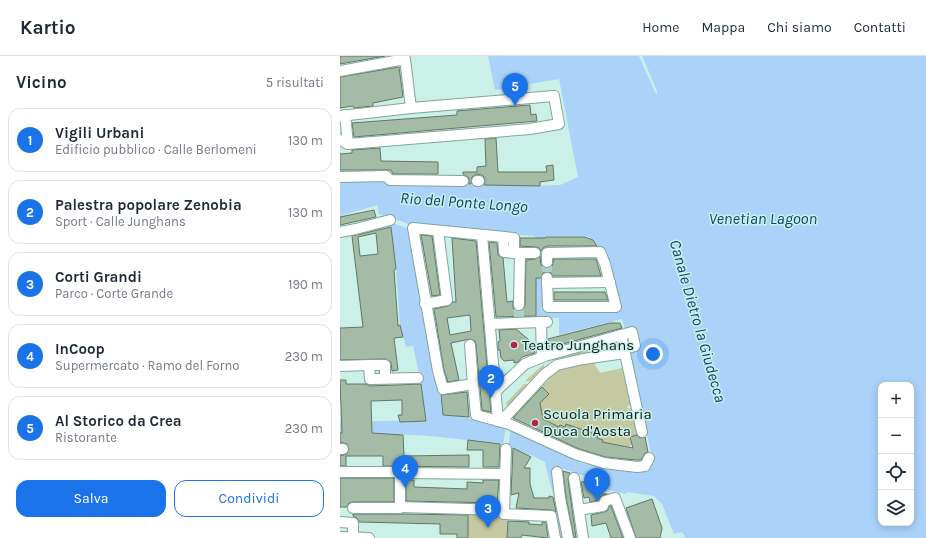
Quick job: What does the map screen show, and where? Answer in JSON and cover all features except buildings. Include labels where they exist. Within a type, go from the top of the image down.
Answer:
[{"type":"street","points":[[340,71],[405,59],[411,108]]},
{"type":"street","points":[[554,96],[559,124],[530,129],[344,142],[342,115],[411,108],[554,96]]},
{"type":"street","points":[[340,177],[386,176],[390,180],[463,181]]},
{"type":"street","points":[[340,232],[390,220]]},
{"type":"street","points":[[473,384],[443,389],[438,372],[413,228],[514,238],[517,253],[518,301]]},
{"type":"street","points":[[426,304],[447,300],[438,231]]},
{"type":"street","points":[[482,235],[498,421]]},
{"type":"street","points":[[503,237],[504,252],[534,253]]},
{"type":"street","points":[[547,258],[600,252],[605,264],[610,282],[616,307],[548,307],[547,280],[610,282]]},
{"type":"street","points":[[490,324],[519,321],[545,322],[542,357]]},
{"type":"street","points":[[496,391],[525,364],[542,357],[621,335],[642,432]]},
{"type":"street","points":[[470,345],[476,415],[509,424],[575,454],[604,463],[637,467],[645,466],[649,458]]},
{"type":"street","points":[[498,421],[507,415],[545,374],[557,365],[624,351]]},
{"type":"street","points":[[369,365],[370,379],[418,378]]},
{"type":"street","points":[[340,366],[384,365],[385,379]]},
{"type":"street","points":[[506,449],[504,514],[551,516],[555,538]]},
{"type":"street","points":[[340,472],[505,474]]},
{"type":"street","points":[[557,472],[560,498],[568,538]]},
{"type":"street","points":[[400,473],[400,507]]},
{"type":"street","points":[[574,478],[583,538]]},
{"type":"street","points":[[579,510],[603,506],[605,501],[615,498],[630,538]]},
{"type":"street","points":[[353,508],[400,507],[504,510]]},
{"type":"street","points":[[340,522],[353,523],[352,537]]},
{"type":"street","points":[[340,537],[369,538]]},
{"type":"green space","points":[[604,347],[598,355],[573,359],[566,353]]},
{"type":"green space","points":[[594,359],[595,365],[600,373],[622,368],[631,405],[627,406],[628,409],[633,408],[639,435],[630,437],[632,444],[629,447],[602,442],[603,440],[597,438],[598,436],[560,425],[559,427],[546,420],[543,421],[539,406],[540,401],[542,401],[549,394],[539,383],[550,372]]},
{"type":"green space","points":[[544,364],[544,373],[536,381],[525,381]]},
{"type":"green space","points":[[524,384],[534,384],[509,410],[506,403]]},
{"type":"green space","points":[[468,512],[508,517],[507,538],[468,538]]},
{"type":"water","name":"Venetian Lagoon","points":[[488,56],[926,56],[926,538],[685,538],[682,532],[674,534],[662,504],[654,496],[627,492],[626,494],[609,490],[585,476],[557,467],[566,538],[559,538],[554,513],[554,495],[545,462],[529,454],[494,444],[442,437],[398,434],[340,433],[340,422],[426,420],[421,383],[413,346],[406,347],[400,325],[396,269],[390,218],[379,214],[377,205],[340,216],[340,180],[351,179],[530,186],[560,185],[578,177],[559,79],[495,90]],"holes":[[[418,227],[535,236],[536,318],[559,318],[559,335],[622,319],[625,330],[638,348],[629,350],[631,356],[629,357],[651,453],[651,460],[636,471],[605,468],[581,463],[504,426],[481,420],[443,415]],[[544,236],[587,236],[594,240],[599,248],[620,309],[545,310]]]},
{"type":"pier","points":[[639,56],[642,56],[657,94],[655,92]]},
{"type":"pier","points":[[390,217],[411,225],[409,229],[390,222]]},
{"type":"pier","points":[[506,425],[511,427],[508,448],[503,447]]},
{"type":"tunnel","points":[[547,262],[547,278]]},
{"type":"tunnel","points":[[519,305],[519,319]]},
{"type":"place","name":"Al Storico da Crea","points":[[515,106]]},
{"type":"place","name":"Teatro Junghans","points":[[514,345]]},
{"type":"place","name":"Palestra popolare Zenobia","points":[[491,398]]},
{"type":"place","name":"Scuola Primaria Duca d'Aosta","points":[[535,423]]},
{"type":"place","name":"InCoop","points":[[405,488]]},
{"type":"place","name":"Vigili Urbani","points":[[597,501]]},
{"type":"place","name":"Corti Grandi","points":[[488,528]]},
{"type":"water label","name":"Rio del Ponte Longo","points":[[464,202]]},
{"type":"water label","name":"Canale Dietro la Giudecca","points":[[698,321]]}]
